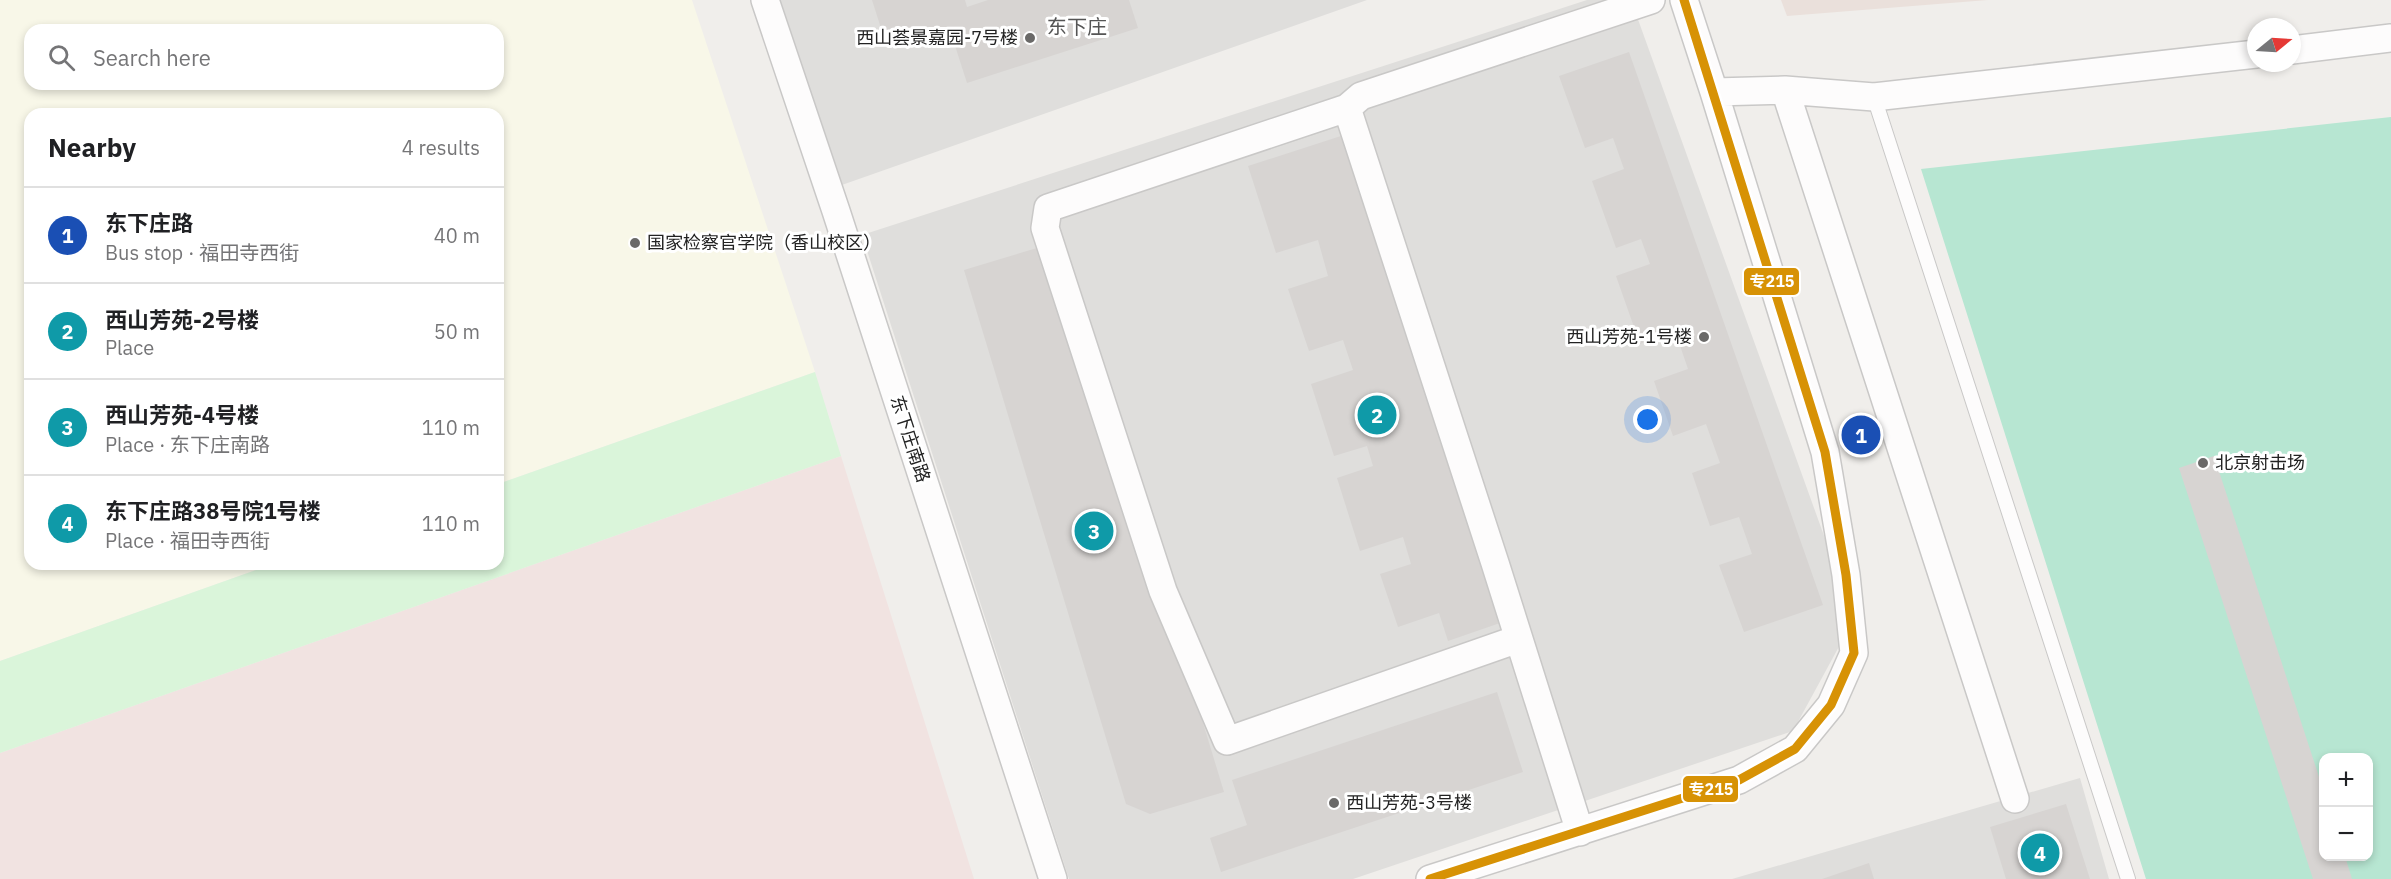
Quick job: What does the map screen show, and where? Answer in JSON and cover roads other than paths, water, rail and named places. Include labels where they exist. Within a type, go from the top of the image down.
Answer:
[{"type":"street","name":"东下庄南路","points":[[765,0],[1053,879]]},
{"type":"street","points":[[1518,639],[1227,741],[1163,591],[1049,240],[1046,228],[1048,208],[1347,108],[1361,96],[1651,0]]},
{"type":"street","points":[[1430,879],[1740,780],[1795,749],[1832,705],[1854,653],[1846,575],[1825,452],[1684,0]]},
{"type":"street","points":[[2301,49],[2391,38]]},
{"type":"street","points":[[1714,92],[1785,90],[1874,97],[2247,55]]},
{"type":"street","points":[[1785,90],[2015,799]]},
{"type":"street","points":[[1347,108],[1496,563],[1580,832]]},
{"type":"lane","points":[[1874,97],[2128,879]]},
{"type":"place","name":"西山荟景嘉园-7号楼","points":[[1030,38]]},
{"type":"place","name":"国家检察官学院（香山校区）","points":[[635,243]]},
{"type":"place","name":"西山芳苑-1号楼","points":[[1704,337]]},
{"type":"place","name":"西山芳苑-2号楼","points":[[1377,415]]},
{"type":"place","name":"东下庄路","points":[[1861,435]]},
{"type":"place","name":"北京射击场","points":[[2203,463]]},
{"type":"place","name":"西山芳苑-4号楼","points":[[1094,531]]},
{"type":"place","name":"西山芳苑-3号楼","points":[[1334,803]]},
{"type":"place","name":"东下庄路38号院1号楼","points":[[2040,853]]},
{"type":"district","name":"东下庄","points":[[1077,27]]}]
